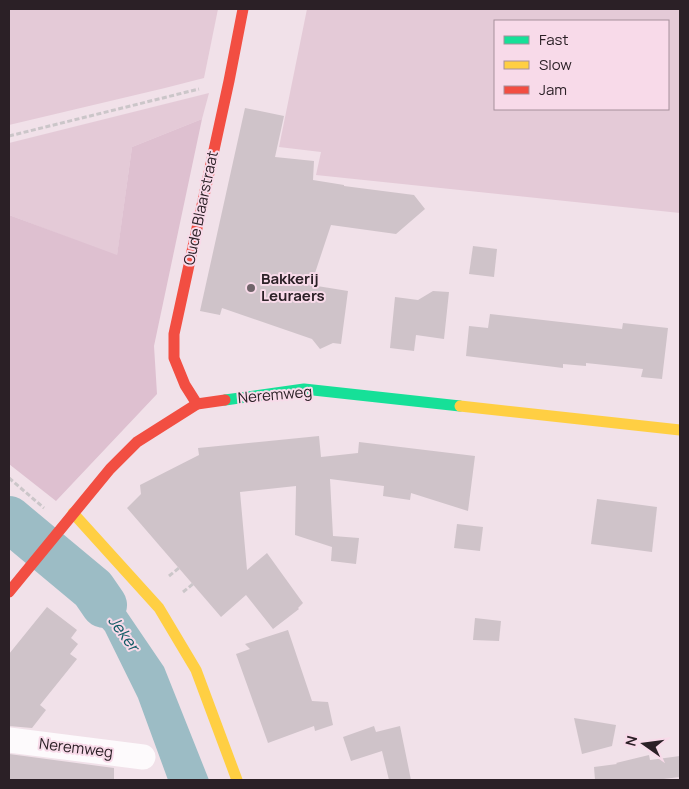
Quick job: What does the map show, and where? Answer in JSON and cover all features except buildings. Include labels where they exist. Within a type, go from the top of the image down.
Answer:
[{"type":"street","name":"Oude Blaarstraat","points":[[197,404],[185,385],[174,358],[174,334],[243,9]]},
{"type":"street","name":"Neremweg","points":[[9,592],[110,469],[137,442],[197,404],[304,390],[680,430]]},
{"type":"street","points":[[73,513],[159,608],[196,670],[238,780]]},
{"type":"street","name":"Neremweg","points":[[9,740],[143,757]]},
{"type":"path","points":[[9,136],[229,82]]},
{"type":"path","points":[[9,478],[61,527]]},
{"type":"path","points":[[169,576],[179,568]]},
{"type":"path","points":[[183,592],[193,584]]},
{"type":"shaded area","points":[[9,9],[218,9],[204,78],[9,125]]},
{"type":"shaded area","points":[[307,9],[680,9],[680,213],[316,175],[321,152],[279,147]]},
{"type":"shaded area","points":[[209,93],[202,119],[132,147],[117,256],[9,215],[9,143]]},
{"type":"shaded area","points":[[202,119],[154,346],[157,394],[56,501],[9,464],[9,215],[117,255],[132,147]]},
{"type":"water","points":[[9,500],[36,522],[14,552],[9,548]]},
{"type":"water","points":[[73,544],[111,589],[164,667],[209,780],[168,780],[138,698],[105,631],[52,570]]},
{"type":"waterway","name":"Jeker","points":[[9,519],[93,589],[104,605]]},
{"type":"traffic: fast","points":[[225,400],[304,389],[460,406]]},
{"type":"traffic: slow","points":[[460,406],[680,430]]},
{"type":"traffic: slow","points":[[73,513],[159,608],[196,670],[237,780]]},
{"type":"traffic: jam","points":[[197,404],[185,385],[174,358],[174,334],[243,9]]},
{"type":"traffic: jam","points":[[9,592],[110,469],[137,442],[197,404],[225,400]]},
{"type":"place","name":"Bakkerij Leuraers","points":[[251,288]]}]
